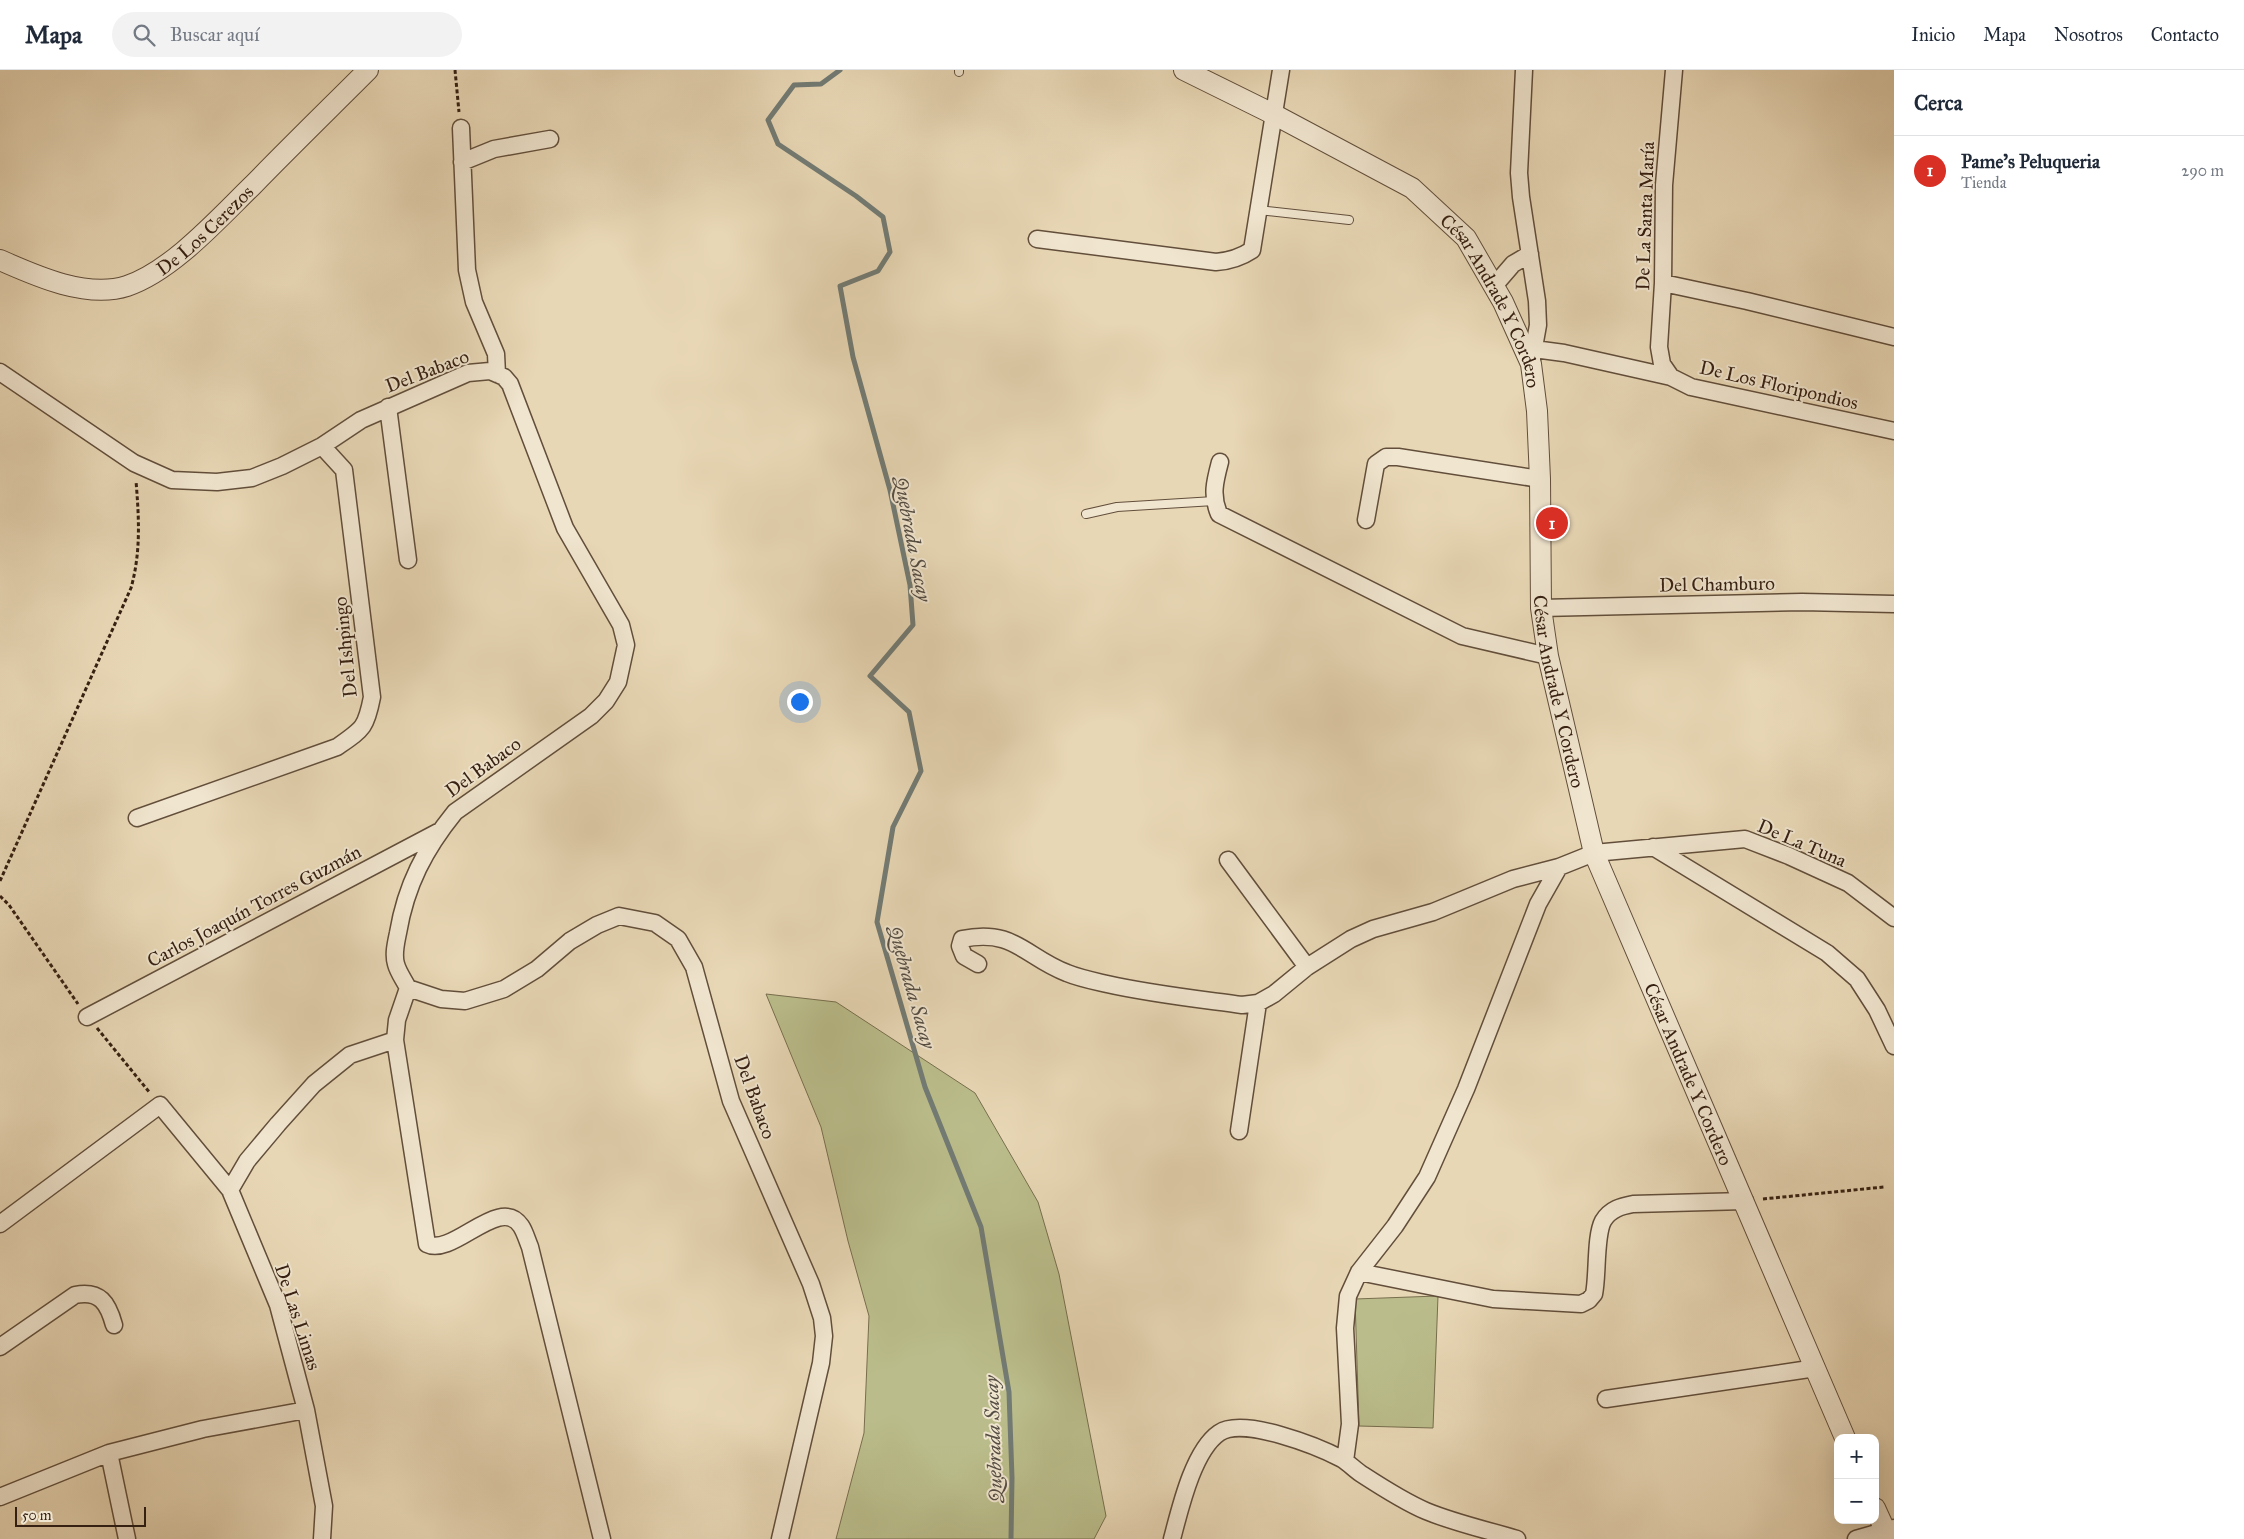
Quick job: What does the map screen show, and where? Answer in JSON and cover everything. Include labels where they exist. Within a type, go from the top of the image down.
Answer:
[{"type":"street","name":"De Los Cerezos","points":[[0,260],[42,279],[91,290],[126,286],[155,272],[198,239],[368,70]]},
{"type":"street","name":"César Andrade Y Cordero","points":[[1184,70],[1275,115],[1412,188],[1466,238],[1532,356],[1540,479],[1541,608],[1548,656],[1594,852],[1844,1434]]},
{"type":"street","points":[[1037,239],[1216,262],[1233,260],[1252,250],[1281,70]]},
{"type":"street","points":[[1524,70],[1519,173],[1537,301],[1538,325],[1532,356]]},
{"type":"street","name":"De La Santa María","points":[[1667,370],[1659,347],[1663,283],[1664,185],[1674,70]]},
{"type":"street","points":[[461,128],[467,270],[474,302],[496,354],[497,374]]},
{"type":"street","points":[[462,162],[494,149],[550,139]]},
{"type":"street","points":[[1494,286],[1513,264],[1530,254]]},
{"type":"street","points":[[1663,283],[1747,301],[1894,337]]},
{"type":"street","name":"De Los Floripondios","points":[[1532,356],[1564,353],[1667,370],[1691,387],[1894,431]]},
{"type":"street","name":"Del Babaco","points":[[0,372],[134,463],[172,480],[217,482],[252,478],[322,446],[361,420],[468,373],[484,371],[497,374],[504,377],[510,384],[565,528],[621,625],[626,646],[618,682],[606,701],[591,716],[455,812],[440,831],[416,869],[401,912],[394,951],[396,964],[408,988],[441,999],[465,1001],[504,989],[537,969],[570,941],[597,925],[619,916],[655,924],[678,939],[694,967],[731,1101],[811,1284],[822,1318],[824,1336],[821,1363],[780,1539]]},
{"type":"street","points":[[388,407],[408,560]]},
{"type":"street","name":"Del Ishpingo","points":[[137,818],[337,747],[360,731],[368,720],[372,697],[344,470],[322,446]]},
{"type":"street","points":[[1366,520],[1376,464],[1386,457],[1398,456],[1540,479]]},
{"type":"street","points":[[1220,462],[1213,490],[1214,501],[1219,514],[1462,636],[1548,656]]},
{"type":"street","name":"Del Chamburo","points":[[1541,608],[1802,602],[1894,604]]},
{"type":"street","name":"Carlos Joaquín Torres Guzmán","points":[[87,1017],[440,831]]},
{"type":"street","name":"De La Tuna","points":[[1258,1003],[1274,994],[1307,967],[1351,939],[1373,929],[1433,912],[1513,879],[1559,867],[1594,852],[1745,839],[1789,856],[1848,883],[1894,918]]},
{"type":"street","points":[[1653,847],[1827,953],[1857,979],[1877,1010],[1894,1046]]},
{"type":"street","points":[[1228,860],[1307,967]]},
{"type":"street","points":[[1345,1461],[1350,1424],[1345,1328],[1348,1296],[1359,1272],[1395,1226],[1427,1177],[1466,1089],[1538,904],[1559,867]]},
{"type":"street","points":[[978,964],[964,956],[960,946],[962,939],[976,936],[996,936],[1014,942],[1066,973],[1108,984],[1242,1006],[1258,1003],[1239,1131]]},
{"type":"street","points":[[408,988],[397,1020],[395,1040],[427,1244],[438,1246],[462,1236],[494,1217],[509,1218],[520,1224],[530,1247],[600,1538]]},
{"type":"street","points":[[230,1190],[248,1161],[314,1084],[350,1055],[395,1040]]},
{"type":"street","name":"De Las Limas","points":[[0,1224],[160,1105],[230,1190],[278,1305],[306,1410],[324,1506],[322,1539]]},
{"type":"street","points":[[1359,1272],[1492,1299],[1580,1304],[1589,1300],[1594,1294],[1600,1231],[1603,1221],[1610,1213],[1620,1207],[1633,1204],[1745,1201]]},
{"type":"street","points":[[0,1347],[75,1295],[80,1294],[86,1293],[102,1299],[110,1310],[114,1325]]},
{"type":"street","points":[[1606,1399],[1816,1368]]},
{"type":"street","points":[[0,1497],[109,1453],[203,1429],[306,1410]]},
{"type":"street","points":[[1172,1539],[1187,1487],[1202,1452],[1219,1432],[1233,1428],[1256,1429],[1322,1449],[1345,1461],[1362,1475],[1426,1511],[1517,1539]]},
{"type":"street","points":[[109,1453],[127,1539]]},
{"type":"street","points":[[1856,1539],[1889,1532],[1879,1515]]},
{"type":"lane","points":[[1258,210],[1349,220]]},
{"type":"lane","points":[[1086,514],[1117,507],[1214,501]]},
{"type":"path","points":[[454,70],[461,128]]},
{"type":"path","points":[[0,881],[131,588],[138,563],[140,536],[134,463]]},
{"type":"path","points":[[1745,1201],[1884,1187]]},
{"type":"green space","points":[[766,994],[836,1002],[975,1093],[1038,1202],[1059,1274],[1106,1516],[1094,1539],[836,1539],[864,1433],[869,1316],[848,1241],[821,1127]]},
{"type":"green space","points":[[1438,1296],[1433,1428],[1359,1426],[1355,1299]]},
{"type":"waterway","name":"Quebrada Sacay","points":[[840,70],[821,84],[794,85],[768,120],[778,144],[856,196],[883,217],[890,252],[878,271],[840,286],[853,357],[890,490],[910,585],[913,625],[870,676],[909,712],[921,771],[893,827],[877,922],[925,1087],[981,1227],[1009,1392],[1012,1478],[1011,1539]]},
{"type":"place","name":"Pame's Peluqueria","points":[[1552,523]]}]
